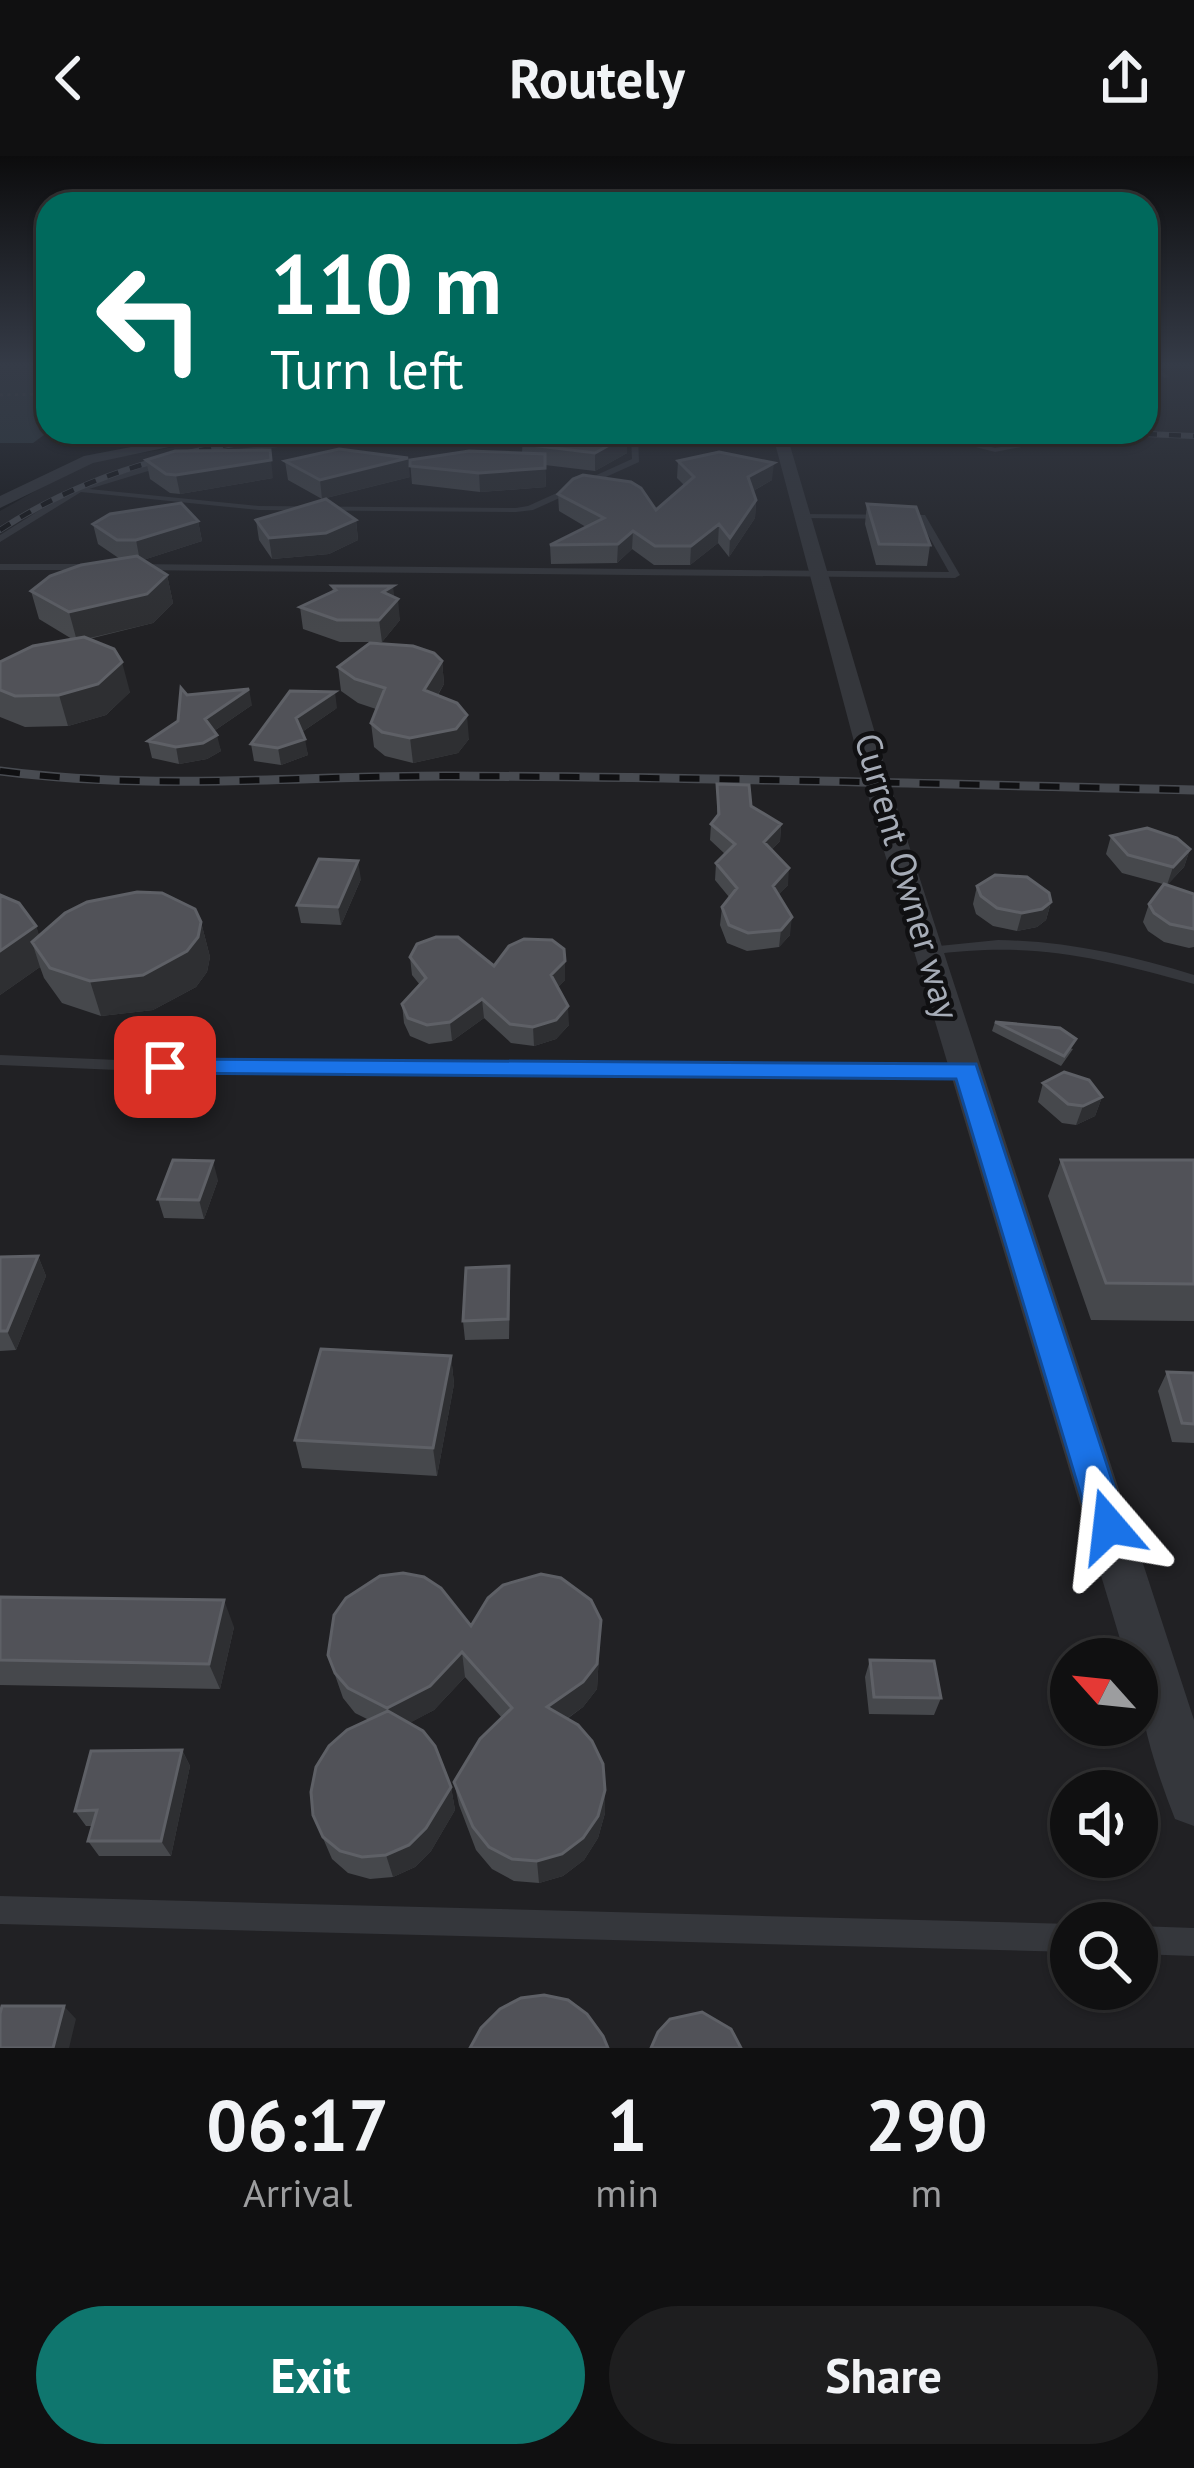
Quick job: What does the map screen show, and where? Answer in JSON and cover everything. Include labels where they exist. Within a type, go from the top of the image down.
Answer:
[{"type":"street","points":[[0,503],[57,471],[118,454]]},
{"type":"street","name":"Current Owner way","points":[[785,454],[929,951],[1194,1799]]},
{"type":"lane","points":[[201,455],[207,454]]},
{"type":"lane","points":[[78,490],[278,509],[516,510],[636,460],[636,454]]},
{"type":"lane","points":[[0,539],[78,490],[183,459]]},
{"type":"lane","points":[[0,567],[956,575],[922,517],[802,516]]},
{"type":"lane","points":[[929,951],[963,945],[1073,945],[1194,980]]},
{"type":"lane","points":[[0,1060],[165,1067],[967,1070]]},
{"type":"lane","points":[[0,1910],[1050,1938]]},
{"type":"lane","points":[[1158,1941],[1194,1942]]},
{"type":"shaded area","points":[[134,454],[1194,454],[1194,2048],[0,2048],[0,511],[85,463]]},
{"type":"building","points":[[164,454],[270,454],[271,460],[176,475],[146,460]]},
{"type":"building","points":[[315,454],[408,458],[320,480],[285,461]]},
{"type":"building","points":[[447,454],[545,454],[545,468],[479,473],[410,466],[410,460]]},
{"type":"building","points":[[730,454],[774,463],[748,477],[756,500],[730,538],[719,524],[691,546],[655,546],[633,531],[618,544],[550,545],[604,518],[558,494],[573,479],[583,475],[631,482],[656,510],[694,477],[678,461]]},
{"type":"building","points":[[326,499],[356,520],[326,533],[269,538],[256,520]]},
{"type":"building","points":[[181,503],[198,521],[136,540],[117,540],[93,524],[110,514]]},
{"type":"building","points":[[867,504],[916,507],[930,545],[879,544]]},
{"type":"building","points":[[137,556],[167,575],[147,594],[69,612],[31,591],[50,576],[81,565]]},
{"type":"building","points":[[332,586],[393,586],[383,592],[398,599],[379,620],[337,620],[300,607],[336,590]]},
{"type":"building","points":[[84,637],[114,649],[122,662],[98,684],[59,695],[15,696],[0,690],[0,662],[33,646]]},
{"type":"building","points":[[370,643],[413,646],[442,661],[424,690],[457,703],[467,715],[456,729],[410,738],[382,732],[371,723],[385,688],[355,679],[338,667]]},
{"type":"building","points":[[181,688],[187,695],[249,689],[205,719],[217,735],[203,743],[176,747],[148,741],[178,721]]},
{"type":"building","points":[[290,691],[335,692],[296,718],[305,739],[278,748],[251,744]]},
{"type":"building","points":[[717,784],[749,785],[751,806],[781,824],[764,842],[789,868],[773,886],[792,917],[781,930],[748,933],[729,925],[722,907],[737,888],[716,863],[735,844],[711,824],[719,814]]},
{"type":"building","points":[[1147,828],[1177,838],[1190,849],[1173,867],[1128,855],[1111,836]]},
{"type":"building","points":[[319,859],[358,861],[338,907],[297,905]]},
{"type":"building","points":[[995,875],[1027,877],[1049,893],[1051,902],[1022,913],[997,908],[981,896],[977,886]]},
{"type":"building","points":[[1164,884],[1194,894],[1194,929],[1170,924],[1154,913],[1149,904]]},
{"type":"building","points":[[137,892],[162,893],[195,909],[201,922],[198,937],[187,951],[143,975],[90,981],[50,968],[32,942],[65,913],[87,902]]},
{"type":"building","points":[[0,895],[19,903],[36,926],[0,951]]},
{"type":"building","points":[[436,937],[458,937],[494,966],[509,946],[524,939],[552,940],[564,949],[565,961],[551,975],[568,1006],[556,1020],[533,1027],[510,1024],[482,999],[450,1022],[427,1025],[408,1018],[402,1004],[426,978],[410,957],[417,944]]},
{"type":"building","points":[[995,1022],[1060,1028],[1076,1039],[1064,1056]]},
{"type":"building","points":[[1064,1072],[1089,1080],[1102,1097],[1083,1106],[1068,1104],[1043,1083]]},
{"type":"building","points":[[173,1160],[213,1161],[199,1200],[158,1199]]},
{"type":"building","points":[[1061,1160],[1194,1160],[1194,1284],[1106,1283]]},
{"type":"building","points":[[38,1256],[7,1331],[0,1331],[0,1257]]},
{"type":"building","points":[[509,1266],[508,1319],[463,1321],[466,1268]]},
{"type":"building","points":[[321,1349],[451,1356],[433,1448],[295,1440]]},
{"type":"building","points":[[1167,1372],[1194,1373],[1194,1424],[1182,1423]]},
{"type":"building","points":[[541,1574],[561,1578],[591,1600],[601,1620],[597,1664],[583,1682],[547,1707],[578,1725],[592,1741],[603,1764],[605,1790],[598,1816],[583,1838],[562,1854],[537,1861],[512,1859],[489,1847],[473,1827],[454,1782],[480,1739],[512,1708],[462,1652],[430,1686],[387,1708],[348,1688],[335,1673],[328,1655],[334,1615],[346,1598],[380,1576],[424,1577],[441,1588],[471,1626],[488,1598],[503,1585]]},
{"type":"building","points":[[0,1597],[224,1600],[209,1664],[0,1660]]},
{"type":"building","points":[[870,1660],[934,1661],[941,1698],[874,1697]]},
{"type":"building","points":[[388,1711],[423,1731],[435,1746],[451,1787],[426,1828],[409,1845],[386,1855],[362,1857],[340,1851],[323,1837],[313,1815],[311,1792],[316,1767],[329,1746],[347,1730]]},
{"type":"building","points":[[182,1750],[161,1841],[88,1841],[97,1810],[75,1811],[91,1751]]},
{"type":"building","points":[[544,1995],[568,2000],[587,2014],[608,2048],[470,2048],[500,2009],[521,1998]]},
{"type":"building","points":[[2,2006],[64,2006],[53,2048],[0,2048]]},
{"type":"building","points":[[702,2012],[731,2029],[741,2048],[651,2048],[670,2019]]},
{"type":"railway","points":[[0,530],[77,488],[181,454]]},
{"type":"railway","points":[[0,771],[169,781],[539,777],[1194,790]]},
{"type":"route","points":[[165,1067],[967,1070],[1109,1526]]}]
